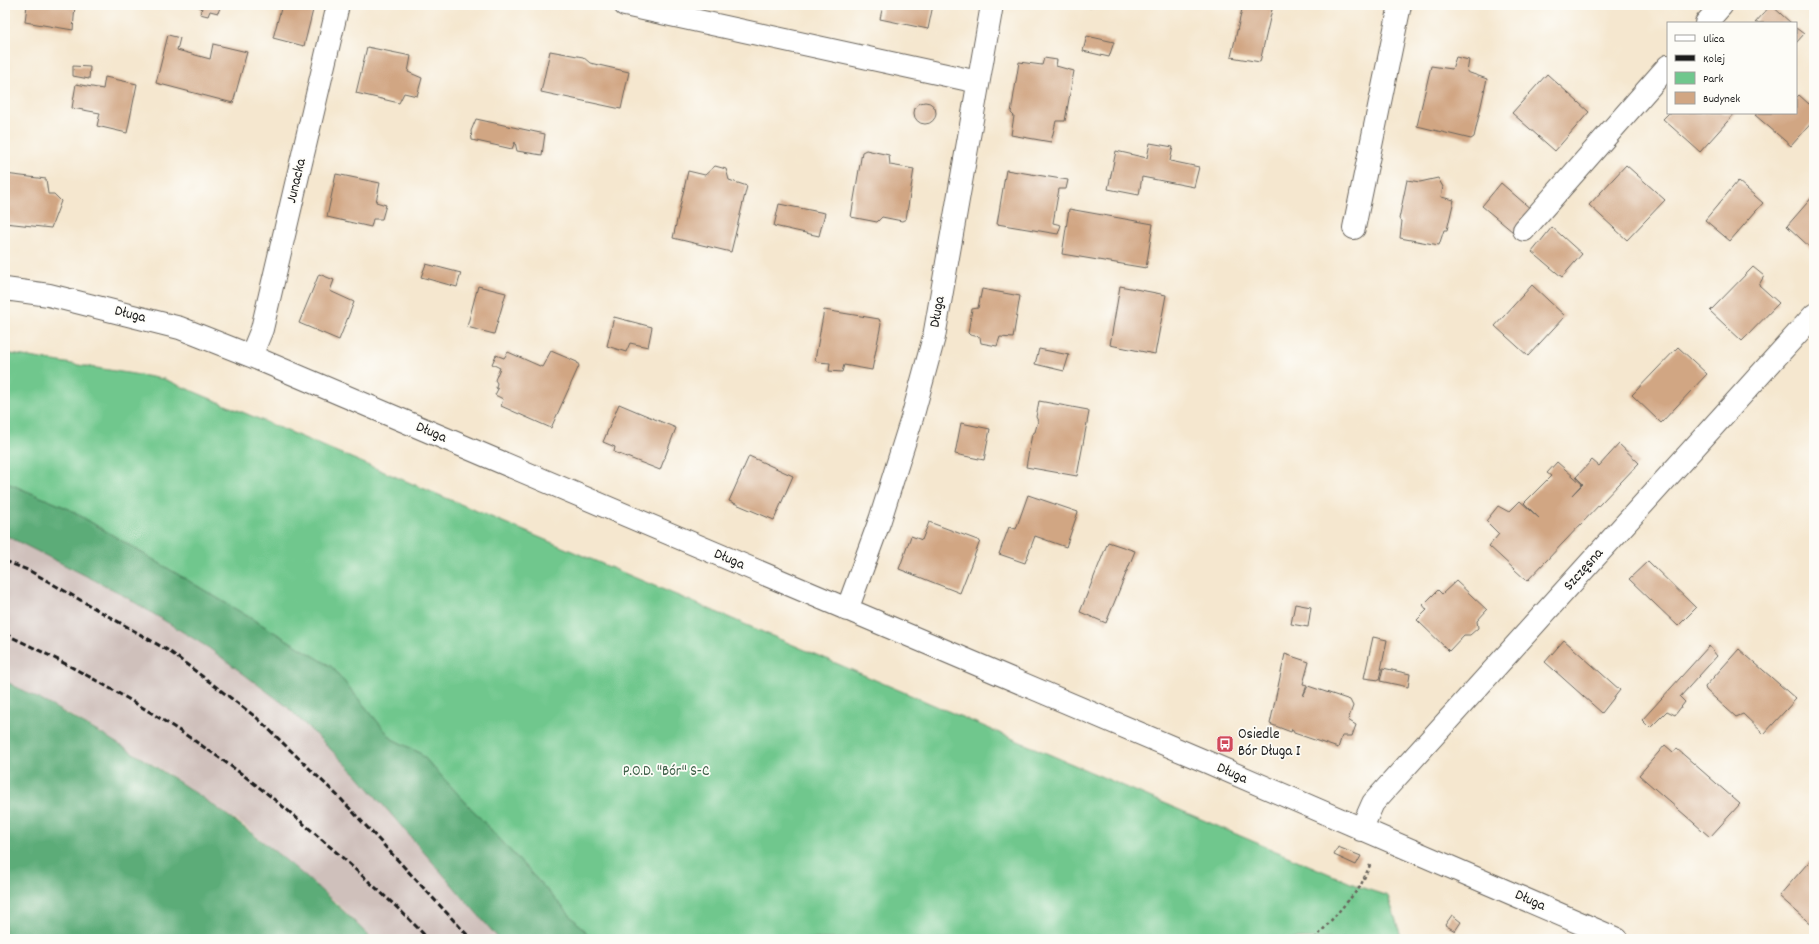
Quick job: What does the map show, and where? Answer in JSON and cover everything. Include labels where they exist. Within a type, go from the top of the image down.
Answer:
[{"type":"street","name":"Junacka","points":[[251,356],[264,322],[338,5]]},
{"type":"street","points":[[625,5],[978,82]]},
{"type":"street","name":"Długa","points":[[847,610],[880,520],[912,418],[934,337],[992,5]]},
{"type":"street","points":[[1354,228],[1400,5]]},
{"type":"street","points":[[1707,22],[1722,5]]},
{"type":"street","points":[[1524,230],[1667,67]]},
{"type":"street","name":"Długa","points":[[5,289],[49,295],[180,328],[251,356],[1617,939]]},
{"type":"street","name":"Szczęsna","points":[[1362,830],[1373,802],[1814,315]]},
{"type":"path","points":[[1314,939],[1360,887],[1382,839]]},
{"type":"shaded area","points":[[5,535],[116,591],[209,648],[285,705],[357,775],[499,939],[372,939],[338,904],[246,827],[161,769],[74,717],[5,681]]},
{"type":"green space","name":"P.O.D. \"Bór\" S-C","points":[[5,353],[164,379],[695,603],[1360,887],[1388,896],[1402,939],[592,939],[420,753],[392,739],[332,667],[69,509],[5,482]]},
{"type":"green space","points":[[5,482],[69,509],[332,667],[392,739],[420,753],[592,939],[499,939],[357,775],[285,705],[209,648],[116,591],[5,535]]},
{"type":"green space","points":[[5,681],[104,735],[199,795],[245,828],[289,863],[332,900],[372,939],[5,939]]},
{"type":"building","points":[[27,5],[75,5],[73,30],[25,22]]},
{"type":"building","points":[[194,5],[221,5],[218,13],[210,11],[208,16],[200,14],[202,8]]},
{"type":"building","points":[[282,5],[295,5],[313,10],[304,46],[273,38]]},
{"type":"building","points":[[883,5],[933,5],[928,29],[880,19]]},
{"type":"building","points":[[1081,5],[1092,5],[1091,8]]},
{"type":"building","points":[[1111,5],[1123,5],[1123,8]]},
{"type":"building","points":[[1243,5],[1273,5],[1260,62],[1231,57]]},
{"type":"building","points":[[1771,5],[1790,22],[1756,22]]},
{"type":"building","points":[[1797,29],[1804,34],[1797,42]]},
{"type":"building","points":[[168,35],[180,38],[177,50],[210,59],[213,44],[247,52],[233,103],[156,83]]},
{"type":"building","points":[[1087,36],[1114,42],[1109,57],[1083,51]]},
{"type":"building","points":[[367,47],[411,56],[408,72],[422,78],[417,96],[404,93],[399,103],[356,93]]},
{"type":"building","points":[[550,51],[583,57],[590,63],[629,72],[621,109],[541,92]]},
{"type":"building","points":[[1456,57],[1469,60],[1467,72],[1487,79],[1474,137],[1471,139],[1417,126],[1431,66],[1452,69]]},
{"type":"building","points":[[1044,58],[1057,60],[1056,66],[1074,71],[1065,121],[1056,121],[1051,142],[1011,135],[1014,116],[1011,113],[1019,62],[1042,65]]},
{"type":"building","points":[[73,66],[90,67],[89,79],[73,76]]},
{"type":"building","points":[[1547,74],[1589,112],[1555,151],[1512,113]]},
{"type":"building","points":[[105,77],[137,84],[127,133],[97,126],[100,113],[72,108],[76,84],[103,89]]},
{"type":"building","points":[[1799,95],[1809,104],[1814,101],[1814,120],[1791,146],[1755,115],[1797,114],[1797,97]]},
{"type":"building","points":[[925,102],[933,105],[936,113],[933,121],[925,124],[917,121],[914,113],[917,105]]},
{"type":"building","points":[[1668,114],[1734,114],[1700,152],[1663,119]]},
{"type":"building","points":[[476,119],[545,134],[542,155],[517,151],[515,142],[512,149],[472,140],[471,131]]},
{"type":"building","points":[[1150,143],[1173,147],[1170,161],[1199,167],[1194,187],[1142,177],[1139,195],[1108,189],[1116,151],[1147,158]]},
{"type":"building","points":[[866,150],[889,155],[890,165],[914,169],[906,219],[902,221],[882,217],[877,222],[851,217],[862,152]]},
{"type":"building","points":[[1626,165],[1665,200],[1627,240],[1589,205]]},
{"type":"building","points":[[715,166],[726,169],[729,180],[747,186],[731,252],[673,238],[688,171],[705,175]]},
{"type":"building","points":[[1006,170],[1068,180],[1066,189],[1059,189],[1053,223],[1061,225],[1058,234],[997,224]]},
{"type":"building","points":[[5,174],[46,179],[48,194],[54,194],[61,201],[51,228],[5,223]]},
{"type":"building","points":[[336,174],[380,183],[376,202],[386,205],[382,219],[373,219],[371,227],[327,217]]},
{"type":"building","points":[[1438,178],[1443,187],[1441,197],[1454,200],[1447,230],[1444,230],[1439,245],[1400,238],[1402,221],[1399,219],[1407,180],[1420,182]]},
{"type":"building","points":[[1738,181],[1763,203],[1730,241],[1705,220]]},
{"type":"building","points":[[1501,183],[1532,210],[1513,232],[1482,206]]},
{"type":"building","points":[[1814,195],[1814,251],[1787,226]]},
{"type":"building","points":[[779,204],[825,213],[819,236],[774,226]]},
{"type":"building","points":[[1069,209],[1153,224],[1146,268],[1062,254]]},
{"type":"building","points":[[1552,227],[1582,254],[1562,277],[1532,252]]},
{"type":"building","points":[[426,264],[461,273],[457,287],[421,277]]},
{"type":"building","points":[[1753,267],[1764,276],[1759,285],[1779,303],[1742,341],[1710,311]]},
{"type":"building","points":[[319,274],[334,280],[330,291],[354,302],[339,340],[299,323]]},
{"type":"building","points":[[1532,285],[1565,316],[1528,356],[1495,326]]},
{"type":"building","points":[[478,286],[506,293],[494,334],[467,327]]},
{"type":"building","points":[[1120,286],[1166,295],[1155,354],[1110,345]]},
{"type":"building","points":[[982,289],[1020,296],[1013,338],[1000,337],[997,346],[981,343],[980,337],[970,335],[968,333],[972,309],[978,308]]},
{"type":"building","points":[[824,310],[879,319],[881,324],[872,370],[844,365],[842,372],[829,371],[830,363],[818,362],[815,360]]},
{"type":"building","points":[[614,317],[652,327],[648,347],[630,343],[626,352],[607,346]]},
{"type":"building","points":[[1678,347],[1707,374],[1661,423],[1632,395]]},
{"type":"building","points":[[1039,349],[1069,355],[1064,371],[1035,364]]},
{"type":"building","points":[[551,351],[577,362],[579,366],[551,428],[501,406],[503,399],[495,395],[498,389],[496,388],[497,383],[495,380],[500,368],[492,364],[496,355],[504,358],[508,352],[542,367]]},
{"type":"building","points":[[1039,401],[1088,410],[1089,412],[1077,476],[1026,467],[1032,434],[1035,432],[1038,421],[1036,417]]},
{"type":"building","points":[[619,404],[676,428],[660,470],[614,452],[615,447],[603,442]]},
{"type":"building","points":[[961,423],[990,429],[984,460],[955,454]]},
{"type":"building","points":[[1619,444],[1639,463],[1527,581],[1489,546],[1499,534],[1486,521],[1498,506],[1509,512],[1520,501],[1539,518],[1524,503],[1551,476],[1547,473],[1557,462],[1582,484],[1571,496],[1583,484],[1576,477],[1592,460],[1599,466]]},
{"type":"building","points":[[749,456],[793,476],[774,520],[729,501]]},
{"type":"building","points":[[1028,495],[1078,512],[1066,547],[1035,536],[1025,563],[999,554],[1009,527],[1016,529]]},
{"type":"building","points":[[929,522],[980,541],[960,593],[899,569],[911,536],[922,540]]},
{"type":"building","points":[[1108,542],[1135,551],[1106,623],[1080,612]]},
{"type":"building","points":[[1648,561],[1696,608],[1678,626],[1629,579]]},
{"type":"building","points":[[1456,581],[1487,610],[1477,621],[1478,628],[1470,635],[1464,635],[1449,651],[1417,620],[1427,610],[1423,605],[1438,590],[1442,594]]},
{"type":"building","points":[[1295,604],[1311,607],[1308,627],[1291,624]]},
{"type":"building","points":[[1373,637],[1387,640],[1379,680],[1364,678]]},
{"type":"building","points":[[1564,640],[1620,690],[1602,713],[1545,662]]},
{"type":"building","points":[[1709,646],[1717,656],[1680,697],[1685,702],[1675,715],[1667,711],[1650,728],[1642,720]]},
{"type":"building","points":[[1739,649],[1796,699],[1764,734],[1743,714],[1736,717],[1706,690],[1705,687]]},
{"type":"building","points":[[1285,654],[1309,662],[1303,684],[1307,685],[1303,696],[1308,686],[1350,700],[1353,706],[1348,720],[1356,725],[1352,736],[1342,736],[1338,748],[1294,733],[1292,729],[1291,732],[1270,724]]},
{"type":"building","points":[[1383,668],[1410,674],[1408,687],[1380,681]]},
{"type":"building","points":[[1665,745],[1673,752],[1677,749],[1740,804],[1710,837],[1639,775]]},
{"type":"building","points":[[1338,847],[1361,856],[1356,865],[1334,855]]},
{"type":"building","points":[[1814,856],[1814,927],[1779,896]]},
{"type":"building","points":[[1452,915],[1461,922],[1455,931],[1445,925]]},
{"type":"railway","points":[[5,561],[30,571],[169,651],[257,718],[340,798],[471,939]]},
{"type":"railway","points":[[5,634],[94,679],[152,713],[235,769],[277,802],[331,848],[398,908],[428,939]]},
{"type":"place","name":"Osiedle Bór Długa I","points":[[1225,744]]}]
